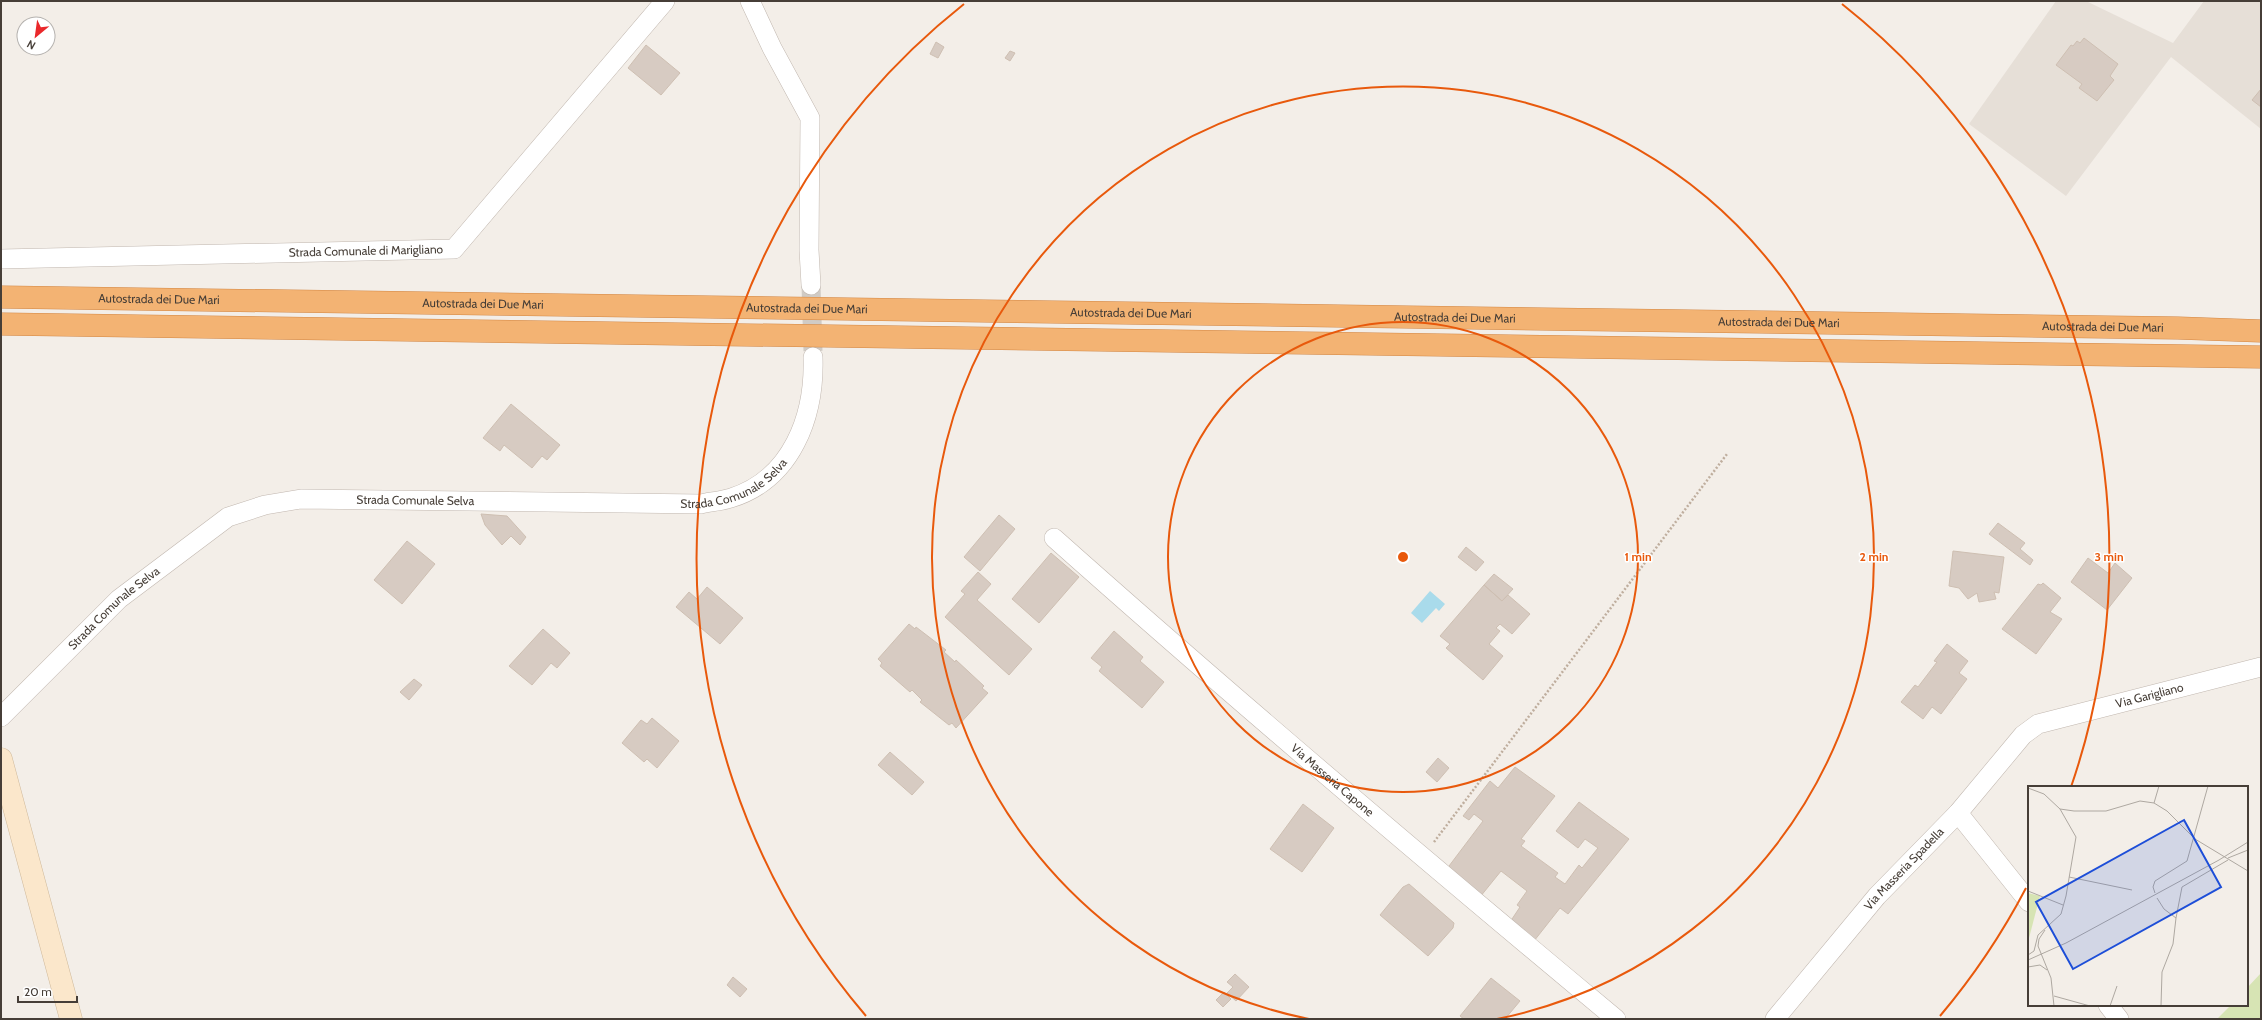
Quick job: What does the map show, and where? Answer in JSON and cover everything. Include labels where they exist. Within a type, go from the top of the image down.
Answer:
[{"type":"highway","name":"Autostrada dei Due Mari","points":[[1,297],[2146,328],[2261,331]]},
{"type":"highway","points":[[1,324],[2261,357]]},
{"type":"street","name":"Strada Comunale di Marigliano","points":[[1,259],[454,249],[665,1]]},
{"type":"street","points":[[750,1],[772,48],[810,118],[809,250],[811,285]]},
{"type":"street","name":"Strada Comunale Selva","points":[[1,717],[119,599],[228,517],[265,505],[301,499],[700,504],[731,498],[760,484],[779,470],[799,438],[810,403],[814,376],[813,357]]},
{"type":"street","name":"Via Masseria Capone","points":[[1054,538],[1203,671],[1422,858],[1616,1019]]},
{"type":"street","name":"Via Garigliano","points":[[2038,724],[2261,667]]},
{"type":"street","name":"Via Masseria Spadella","points":[[1775,1019],[1876,896],[1958,812],[2023,735],[2038,724]]},
{"type":"street","points":[[1,760],[71,1019]]},
{"type":"street","points":[[1958,812],[2028,901]]},
{"type":"street","points":[[2109,1006],[2118,1019]]},
{"type":"path","points":[[1422,858],[1727,454]]},
{"type":"shaded area","points":[[2056,1],[2086,1],[2173,43],[2204,1],[2261,1],[2261,129],[2171,57],[2066,196],[1969,124]]},
{"type":"green space","points":[[2261,973],[2261,1019],[2217,1019],[2230,1006],[2248,1006],[2248,987]]},
{"type":"water","points":[[1430,591],[1445,604],[1439,611],[1436,608],[1422,623],[1411,613]]},
{"type":"building","points":[[2084,38],[2118,64],[2110,76],[2114,80],[2097,101],[2079,88],[2082,84],[2056,65],[2071,45],[2073,46],[2077,41],[2080,43]]},
{"type":"building","points":[[936,42],[944,47],[938,58],[930,54]]},
{"type":"building","points":[[646,45],[680,73],[661,95],[628,68]]},
{"type":"building","points":[[1010,51],[1015,53],[1010,61],[1005,58]]},
{"type":"building","points":[[2261,89],[2261,107],[2252,100]]},
{"type":"building","points":[[511,404],[560,445],[547,460],[542,456],[532,468],[504,445],[500,451],[483,438]]},
{"type":"building","points":[[481,514],[507,516],[526,537],[520,545],[511,536],[502,545],[485,525]]},
{"type":"building","points":[[999,515],[1015,529],[980,571],[964,557]]},
{"type":"building","points":[[1998,523],[2025,543],[2020,549],[2033,560],[2030,565],[1989,534]]},
{"type":"building","points":[[407,541],[435,564],[402,604],[374,580]]},
{"type":"building","points":[[1466,547],[1484,562],[1476,571],[1458,557]]},
{"type":"building","points":[[1953,551],[2004,557],[1999,593],[1994,592],[1996,599],[1979,602],[1977,593],[1968,599],[1959,588],[1949,586]]},
{"type":"building","points":[[1051,553],[1079,577],[1039,623],[1012,599]]},
{"type":"building","points":[[2088,558],[2108,573],[2115,563],[2132,578],[2107,610],[2071,582]]},
{"type":"building","points":[[978,572],[991,584],[977,600],[1032,649],[1009,675],[945,617],[965,594],[961,591]]},
{"type":"building","points":[[1494,574],[1513,589],[1502,601],[1484,585]]},
{"type":"building","points":[[2043,583],[2061,598],[2050,612],[2062,619],[2036,654],[2002,629],[2038,584],[2041,585]]},
{"type":"building","points":[[1484,585],[1502,601],[1508,595],[1530,614],[1512,634],[1500,624],[1496,628],[1500,631],[1489,644],[1503,656],[1483,680],[1446,648],[1450,644],[1440,636]]},
{"type":"building","points":[[707,587],[743,618],[720,644],[676,607],[689,592],[697,599]]},
{"type":"building","points":[[909,624],[915,629],[916,627],[946,650],[944,652],[955,662],[956,660],[984,686],[982,688],[988,693],[956,728],[952,723],[949,725],[920,702],[922,700],[912,690],[910,692],[880,666],[882,663],[878,659]]},
{"type":"building","points":[[543,629],[570,653],[557,668],[551,663],[532,685],[509,666]]},
{"type":"building","points":[[1114,631],[1143,657],[1140,661],[1164,682],[1142,708],[1099,671],[1102,667],[1091,658]]},
{"type":"building","points":[[1947,644],[1968,661],[1959,673],[1967,679],[1941,714],[1932,707],[1923,719],[1901,702],[1915,685],[1918,687],[1937,662],[1934,661]]},
{"type":"building","points":[[414,679],[422,685],[409,700],[400,692]]},
{"type":"building","points":[[652,718],[679,741],[657,768],[647,759],[644,762],[622,743],[641,720],[647,724]]},
{"type":"building","points":[[890,752],[924,782],[912,795],[878,765]]},
{"type":"building","points":[[1438,758],[1449,768],[1437,782],[1426,772]]},
{"type":"building","points":[[1515,767],[1555,796],[1521,839],[1525,841],[1521,846],[1558,873],[1555,877],[1565,884],[1579,865],[1582,868],[1598,848],[1585,839],[1578,848],[1556,831],[1579,802],[1629,839],[1568,914],[1560,908],[1534,941],[1510,922],[1520,907],[1517,905],[1527,891],[1501,871],[1480,897],[1446,870],[1483,821],[1474,814],[1469,820],[1463,816],[1490,781],[1498,788]]},
{"type":"building","points":[[1303,804],[1334,828],[1302,872],[1270,849]]},
{"type":"building","points":[[1409,884],[1454,923],[1453,928],[1428,956],[1380,915],[1403,887]]},
{"type":"building","points":[[1235,974],[1249,987],[1236,1001],[1227,993],[1233,987],[1227,982]]},
{"type":"building","points":[[733,977],[747,989],[740,997],[727,985]]},
{"type":"building","points":[[1491,978],[1520,1001],[1505,1019],[1464,1019],[1460,1016]]},
{"type":"building","points":[[1224,992],[1231,999],[1223,1007],[1216,1000]]},
{"type":"tunnel","points":[[811,285],[813,351]]}]
